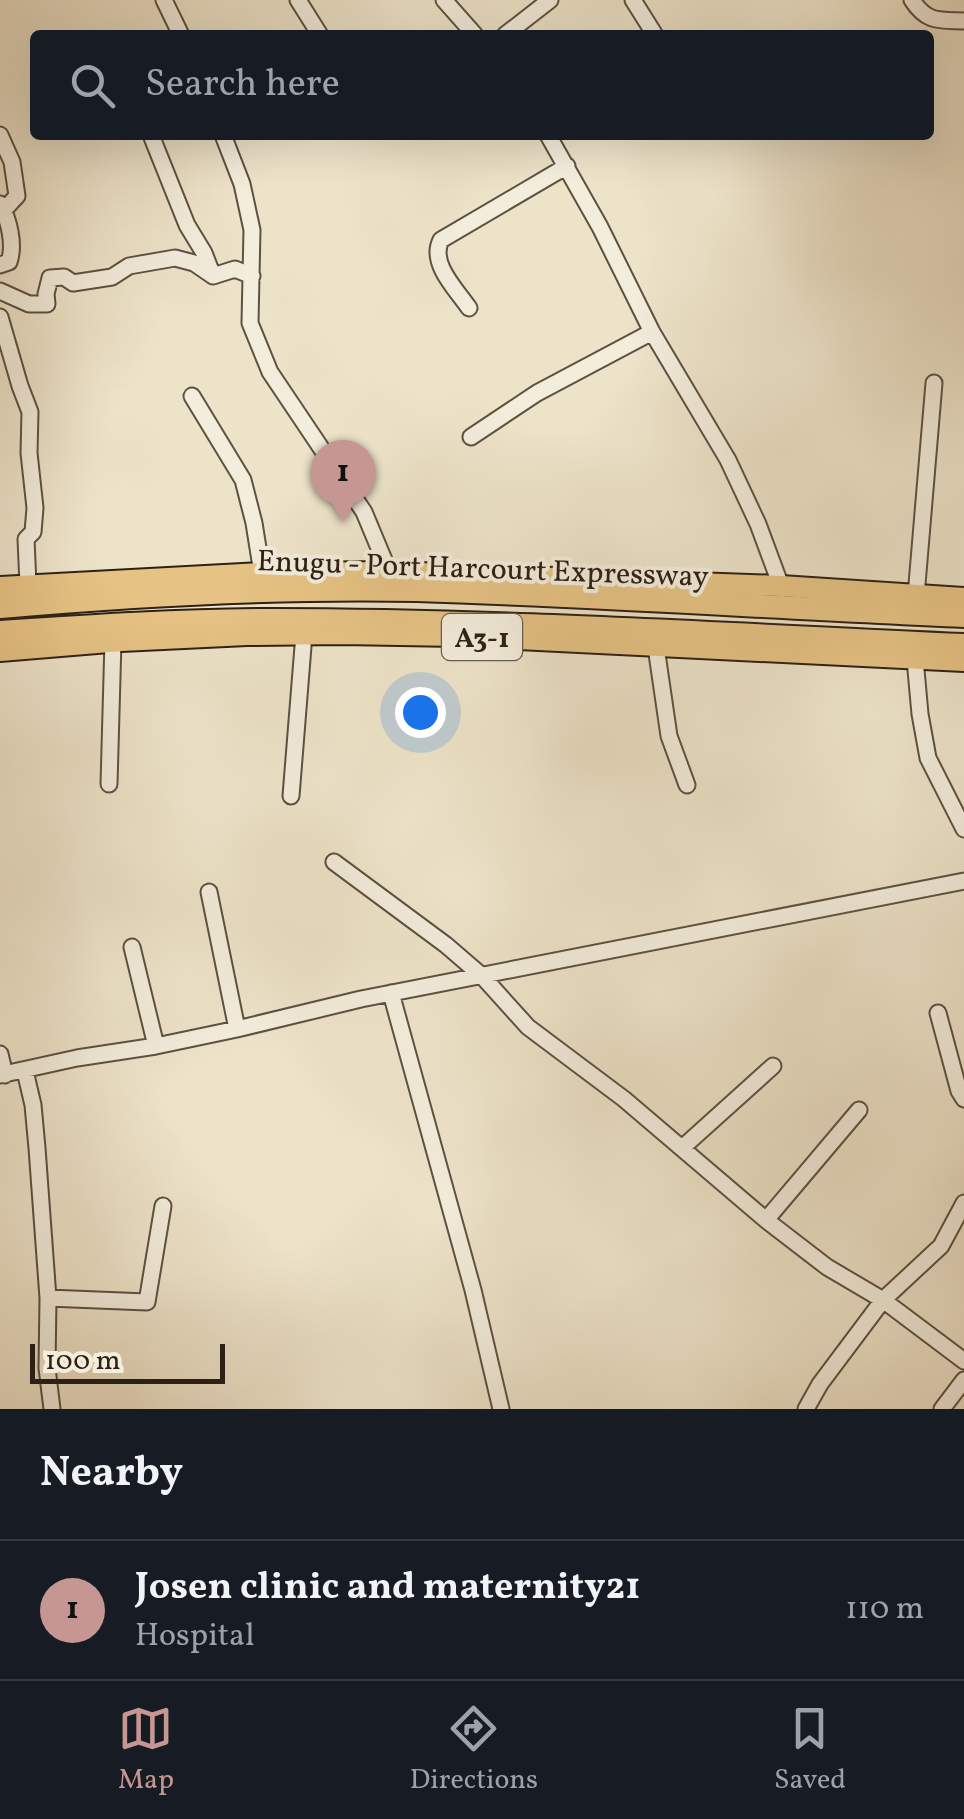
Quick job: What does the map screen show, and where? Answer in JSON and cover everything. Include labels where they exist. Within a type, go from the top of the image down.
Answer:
[{"type":"highway","name":"Enugu - Port Harcourt Expressway","points":[[0,607],[127,596],[536,586],[964,616]]},
{"type":"highway","name":"Enugu - Port Harcourt Expressway","points":[[0,632],[250,620],[415,621],[964,645]]},
{"type":"main road","name":"Enugu - Port Harcourt Expressway","points":[[0,587],[262,572],[389,572],[536,586],[782,586],[964,598]]},
{"type":"main road","name":"A3-1","points":[[0,652],[247,634],[304,634],[458,636],[964,661]]},
{"type":"street","points":[[164,0],[179,30]]},
{"type":"street","points":[[298,0],[317,30]]},
{"type":"street","points":[[444,0],[471,30]]},
{"type":"street","points":[[512,30],[550,0]]},
{"type":"street","points":[[633,0],[653,30]]},
{"type":"street","points":[[912,0],[922,14],[937,20],[964,20]]},
{"type":"street","points":[[0,136],[12,162],[17,196],[2,207],[12,252],[9,262],[0,266]]},
{"type":"street","points":[[152,140],[181,212],[213,276]]},
{"type":"street","points":[[225,140],[242,184],[252,230],[250,323],[270,372],[364,512],[389,572]]},
{"type":"street","points":[[551,140],[652,332],[728,460],[782,586]]},
{"type":"street","points":[[469,308],[438,262],[436,250],[440,240],[566,166]]},
{"type":"street","points":[[0,291],[29,304],[47,304],[50,278],[64,277],[74,283],[112,276],[129,266],[176,258],[194,263],[213,276]]},
{"type":"street","points":[[213,276],[235,269],[252,276]]},
{"type":"street","points":[[0,318],[30,412],[28,453],[35,508],[33,532],[26,540],[28,585]]},
{"type":"street","points":[[472,438],[536,393],[652,332]]},
{"type":"street","points":[[916,596],[934,383]]},
{"type":"street","points":[[192,396],[243,480],[262,572]]},
{"type":"street","points":[[291,796],[304,634]]},
{"type":"street","points":[[109,784],[113,642]]},
{"type":"street","points":[[656,647],[670,736],[687,784]]},
{"type":"street","points":[[915,658],[928,758],[964,829]]},
{"type":"street","points":[[334,862],[446,945],[482,976],[528,1027],[624,1099],[766,1220],[827,1268],[882,1300],[964,1361]]},
{"type":"street","points":[[0,1054],[2,1075],[25,1071],[238,1029],[391,993],[964,881]]},
{"type":"street","points":[[209,892],[238,1029]]},
{"type":"street","points":[[132,947],[156,1046]]},
{"type":"street","points":[[391,993],[501,1409]]},
{"type":"street","points":[[938,1014],[959,1071],[964,1099]]},
{"type":"street","points":[[682,1148],[773,1066]]},
{"type":"street","points":[[25,1071],[35,1119],[52,1409]]},
{"type":"street","points":[[766,1220],[858,1110]]},
{"type":"street","points":[[806,1409],[882,1300],[941,1246],[964,1203]]},
{"type":"street","points":[[48,1298],[147,1302],[163,1206]]},
{"type":"street","points":[[942,1409],[964,1380]]},
{"type":"place","name":"Josen clinic and maternity21","points":[[343,522]]}]
